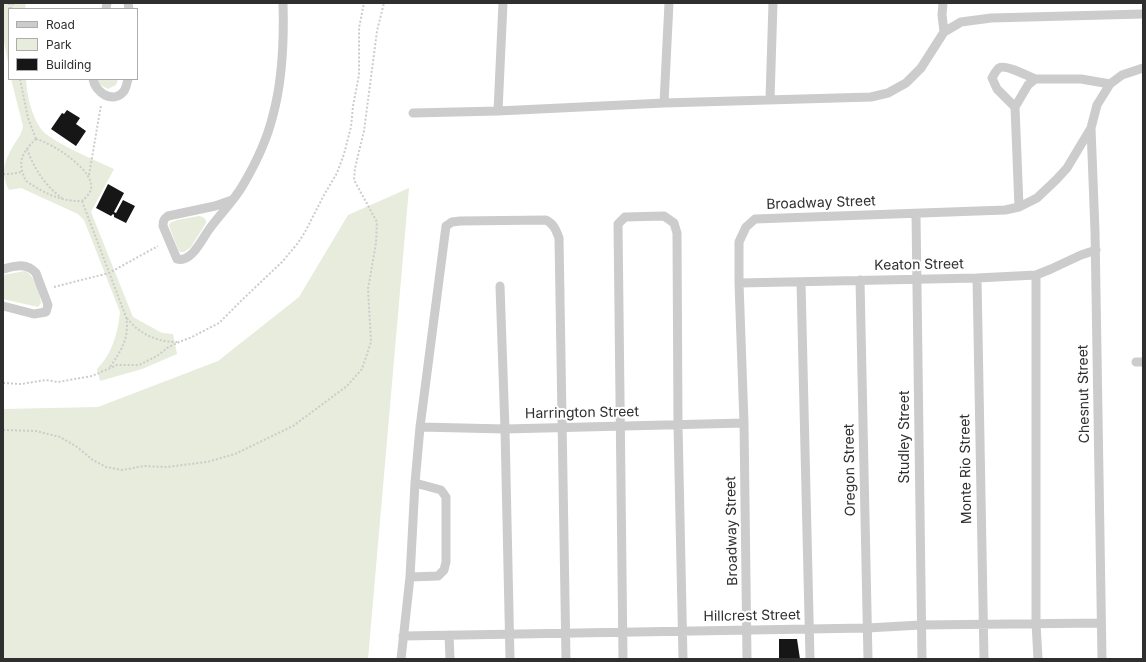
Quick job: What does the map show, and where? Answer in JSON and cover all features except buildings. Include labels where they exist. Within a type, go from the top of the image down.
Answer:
[{"type":"street","points":[[232,200],[215,206],[168,216],[165,218],[163,221],[163,226],[177,259],[185,260],[191,255],[211,226],[232,200],[242,186],[257,161],[274,114],[280,71],[283,3]]},
{"type":"street","points":[[498,111],[503,3]]},
{"type":"street","points":[[664,103],[669,3]]},
{"type":"street","points":[[770,99],[773,3]]},
{"type":"street","points":[[943,3],[942,15],[944,32]]},
{"type":"street","points":[[413,114],[770,99],[871,97],[888,93],[906,83],[921,68],[944,32],[962,22],[991,18],[1143,14]]},
{"type":"street","points":[[1015,107],[997,89],[992,78],[994,73],[999,68],[1004,67],[1035,79],[1081,79],[1110,84]]},
{"type":"street","name":"Broadway Street","points":[[747,659],[744,423],[739,283],[739,242],[746,227],[755,219],[1005,210],[1019,207],[1037,198],[1067,168],[1090,128],[1097,105],[1110,84],[1122,75],[1143,68]]},
{"type":"street","points":[[1019,207],[1015,107],[1028,85],[1035,79]]},
{"type":"street","points":[[93,80],[94,85],[102,94],[113,97],[124,91],[128,80]]},
{"type":"street","name":"Chesnut Street","points":[[1090,128],[1096,250],[1102,659]]},
{"type":"street","name":"Studley Street","points":[[916,214],[922,659]]},
{"type":"street","points":[[624,659],[622,632],[618,224],[625,217],[664,216],[674,223],[677,233],[678,425],[684,659]]},
{"type":"street","points":[[401,659],[410,577],[415,483],[420,427],[446,226],[452,222],[460,221],[546,220],[555,227],[559,238],[566,659]]},
{"type":"street","name":"Keaton Street","points":[[739,283],[977,278],[1036,275],[1096,250]]},
{"type":"street","points":[[3,269],[23,265],[32,269],[36,273],[48,305],[48,309],[46,312],[41,314],[34,314],[3,306]]},
{"type":"street","points":[[1036,275],[1036,623],[1038,659]]},
{"type":"street","name":"Monte Rio Street","points":[[977,278],[984,659]]},
{"type":"street","name":"Oregon Street","points":[[860,280],[868,659]]},
{"type":"street","points":[[801,282],[810,659]]},
{"type":"street","points":[[500,286],[510,659]]},
{"type":"street","name":"Harrington Street","points":[[420,427],[505,429],[744,423]]},
{"type":"street","points":[[410,577],[438,576],[444,570],[446,562],[446,497],[441,490],[415,483]]},
{"type":"street","name":"Hillcrest Street","points":[[403,636],[867,628],[921,625],[984,626],[1036,623],[1101,624]]},
{"type":"street","points":[[449,635],[450,659]]},
{"type":"path","points":[[3,383],[22,384],[46,380],[58,382],[92,376],[117,365],[139,365],[157,356],[167,348],[192,338],[219,323],[282,262],[305,232],[337,173],[344,154],[351,127],[353,106],[359,75],[359,28],[364,3]]},
{"type":"path","points":[[3,430],[36,431],[60,437],[77,447],[93,460],[106,467],[122,470],[144,466],[166,467],[207,462],[235,454],[293,426],[347,386],[362,369],[371,342],[368,289],[376,243],[377,222],[354,180],[355,168],[364,131],[378,32],[384,3]]},
{"type":"path","points":[[20,80],[28,118],[36,139]]},
{"type":"path","points":[[36,139],[22,157],[20,166],[26,181],[36,188],[64,200],[74,202],[82,201],[91,190],[89,175],[101,105]]},
{"type":"path","points":[[36,139],[42,140],[57,148],[89,175]]},
{"type":"path","points":[[27,149],[31,160],[45,182],[64,200]]},
{"type":"path","points":[[3,174],[22,172]]},
{"type":"path","points":[[82,201],[126,317],[128,327],[126,338],[110,367]]},
{"type":"path","points":[[54,287],[109,273],[158,246]]},
{"type":"path","points":[[126,317],[133,326],[148,335],[166,342],[179,342]]},
{"type":"green space","points":[[3,3],[26,3],[25,8],[8,8],[8,62],[3,37]]},
{"type":"green space","points":[[11,80],[26,80],[27,92],[32,111],[41,129],[46,134],[75,151],[114,169],[91,212],[133,317],[162,333],[173,334],[177,354],[142,369],[100,381],[97,369],[107,357],[113,343],[118,328],[120,312],[84,220],[78,214],[21,188],[9,190],[6,184],[4,166],[11,149],[22,131],[23,126]]},
{"type":"green space","points":[[97,80],[118,80],[116,85],[108,89],[99,84]]},
{"type":"green space","points":[[409,188],[368,659],[3,659],[3,409],[98,407],[218,361],[299,297],[348,215]]},
{"type":"green space","points":[[199,216],[206,220],[206,223],[191,247],[184,252],[180,252],[169,226],[170,223],[177,220]]},
{"type":"green space","points":[[25,271],[32,276],[38,290],[41,303],[38,307],[3,299],[3,275]]}]
